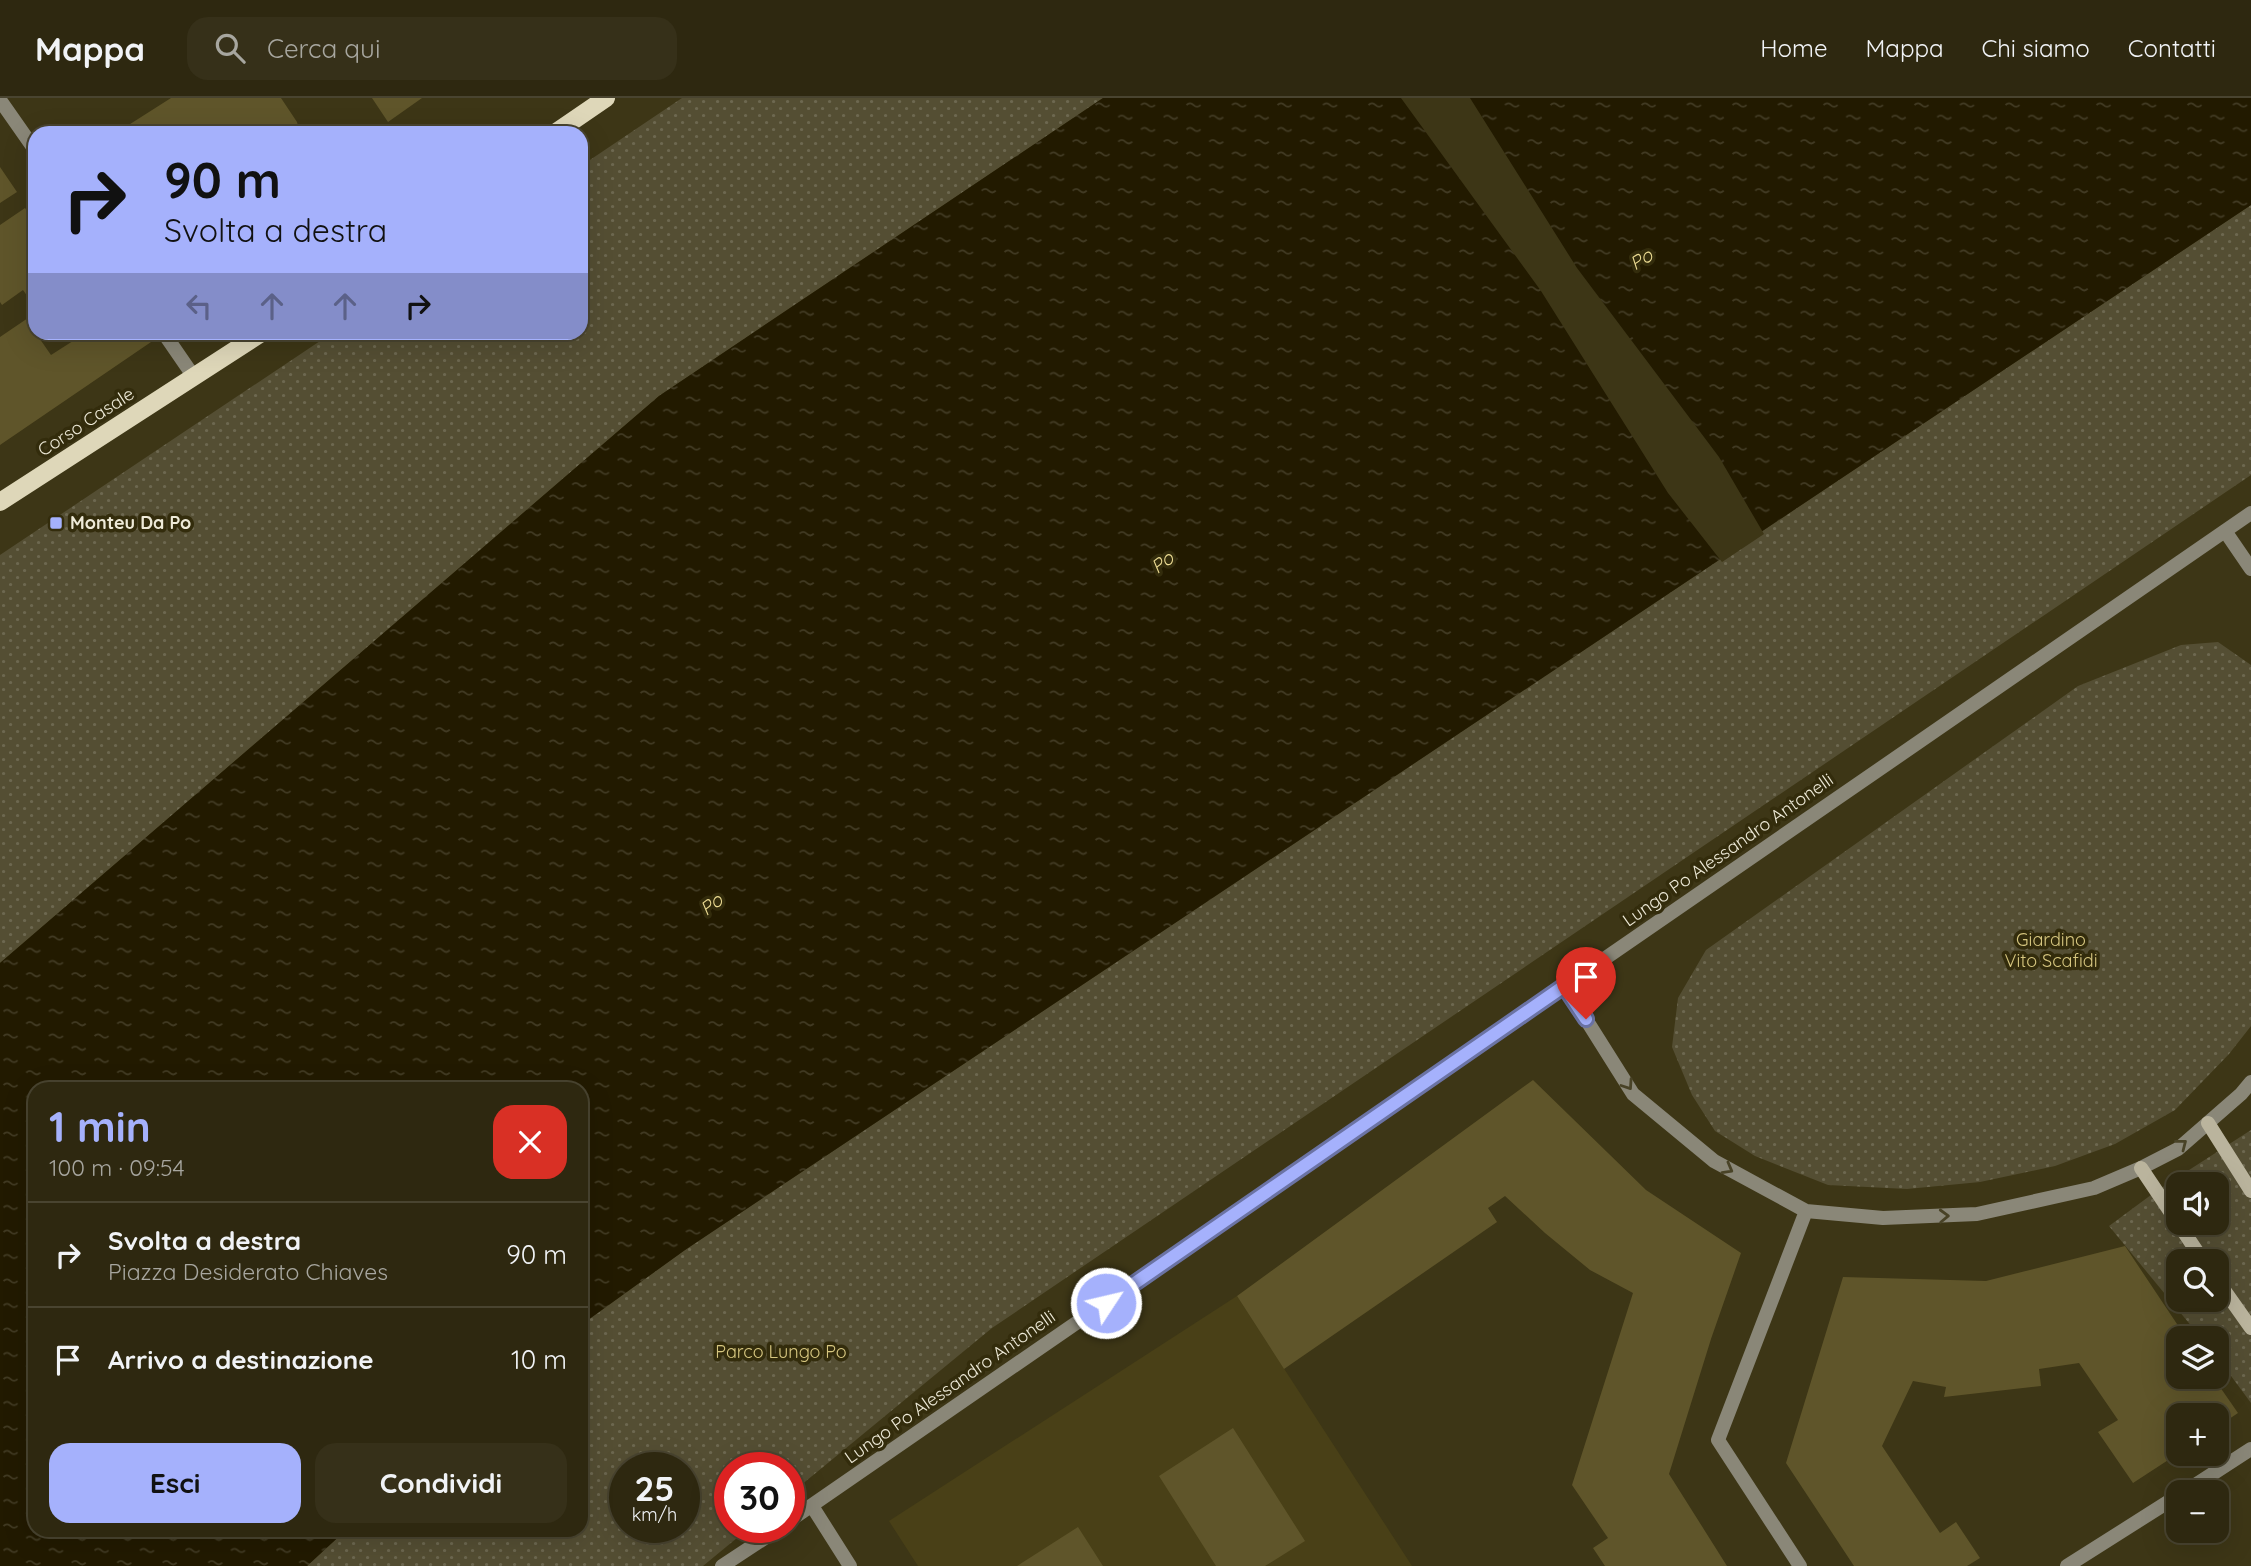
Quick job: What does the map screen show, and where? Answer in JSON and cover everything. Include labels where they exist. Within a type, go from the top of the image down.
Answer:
[{"type":"main road","points":[[565,126],[606,98]]},
{"type":"main road","name":"Corso Casale","points":[[0,502],[251,340]]},
{"type":"street","points":[[0,100],[28,140]]},
{"type":"street","points":[[169,340],[194,377]]},
{"type":"street","name":"Lungo Po Alessandro Antonelli","points":[[805,1511],[2251,513]]},
{"type":"street","points":[[2225,531],[2251,569]]},
{"type":"street","points":[[1564,986],[1633,1094],[1714,1161],[1806,1212],[1883,1218],[1977,1214],[2094,1188],[2178,1149],[2251,1082]]},
{"type":"street","points":[[2207,1123],[2251,1191]]},
{"type":"street","points":[[2141,1168],[2195,1249]]},
{"type":"street","points":[[1800,1566],[1718,1440],[1806,1212]]},
{"type":"street","points":[[2229,1297],[2251,1328]]},
{"type":"street","points":[[2203,1480],[2251,1449]]},
{"type":"street","points":[[2067,1566],[2166,1503]]},
{"type":"street","points":[[812,1506],[850,1566]]},
{"type":"street","points":[[723,1566],[758,1543]]},
{"type":"shaded area","points":[[1237,1296],[1412,1566],[918,1566],[889,1521]]},
{"type":"green space","points":[[682,98],[1103,98],[659,396],[0,963],[0,555],[322,340],[588,340],[588,161]]},
{"type":"green space","name":"Parco Lungo Po","points":[[2251,205],[2251,475],[992,1328],[805,1482],[805,1452],[714,1452],[714,1543],[731,1543],[703,1566],[307,1566],[338,1537],[588,1537],[588,1320],[685,1250]]},
{"type":"green space","name":"Giardino Vito Scafidi","points":[[2218,642],[2251,665],[2251,1026],[2229,1054],[2175,1110],[2115,1144],[2055,1166],[1980,1182],[1907,1189],[1828,1185],[1755,1156],[1715,1131],[1692,1095],[1672,1047],[1678,998],[1706,950],[2078,686],[2181,645]]},
{"type":"green space","points":[[2251,1130],[2251,1403],[2229,1373],[2229,1326],[2191,1326],[2180,1312],[2229,1312],[2229,1249],[2166,1249],[2166,1295],[2109,1226],[2166,1185],[2166,1235],[2229,1235],[2229,1172],[2186,1172]]},
{"type":"water","name":"Po","points":[[1103,98],[2251,98],[2251,205],[685,1250],[588,1320],[588,1082],[28,1082],[28,1537],[338,1537],[307,1566],[0,1566],[0,963],[659,396]]},
{"type":"pier","points":[[1401,98],[1470,98],[1577,268],[1719,457],[1764,534],[1722,562],[1668,493],[1541,291]]},
{"type":"building","points":[[171,98],[281,98],[298,126],[127,126]]},
{"type":"building","points":[[372,98],[422,98],[388,122]]},
{"type":"building","points":[[0,167],[17,192],[0,203]]},
{"type":"building","points":[[25,208],[28,212],[28,297],[23,290],[2,305],[0,302],[0,225]]},
{"type":"building","points":[[28,318],[28,340],[41,340],[51,355],[74,340],[154,340],[0,445],[0,337]]},
{"type":"building","points":[[1533,1080],[1646,1190],[1741,1253],[1669,1474],[1727,1566],[1605,1566],[1593,1548],[1608,1538],[1572,1485],[1633,1293],[1590,1270],[1505,1196],[1488,1208],[1497,1222],[1284,1369],[1237,1296]]},
{"type":"building","points":[[2125,1246],[2166,1308],[2166,1312],[2169,1312],[2178,1326],[2166,1326],[2166,1389],[2221,1389],[2238,1413],[2229,1419],[2229,1403],[2166,1403],[2166,1461],[2133,1483],[2098,1432],[2118,1420],[2079,1363],[2039,1369],[2041,1386],[1944,1397],[1946,1387],[1913,1381],[1882,1446],[1940,1533],[1956,1522],[1980,1558],[1967,1566],[1854,1566],[1786,1463],[1843,1277],[1986,1281]]},
{"type":"building","points":[[1233,1428],[1305,1541],[1265,1566],[1216,1566],[1159,1476]]},
{"type":"building","points":[[1078,1527],[1103,1566],[1017,1566]]},
{"type":"place","name":"Monteu Da Po","points":[[56,523]]},
{"type":"route","points":[[1106,1303],[1564,986],[1586,1019]]}]
